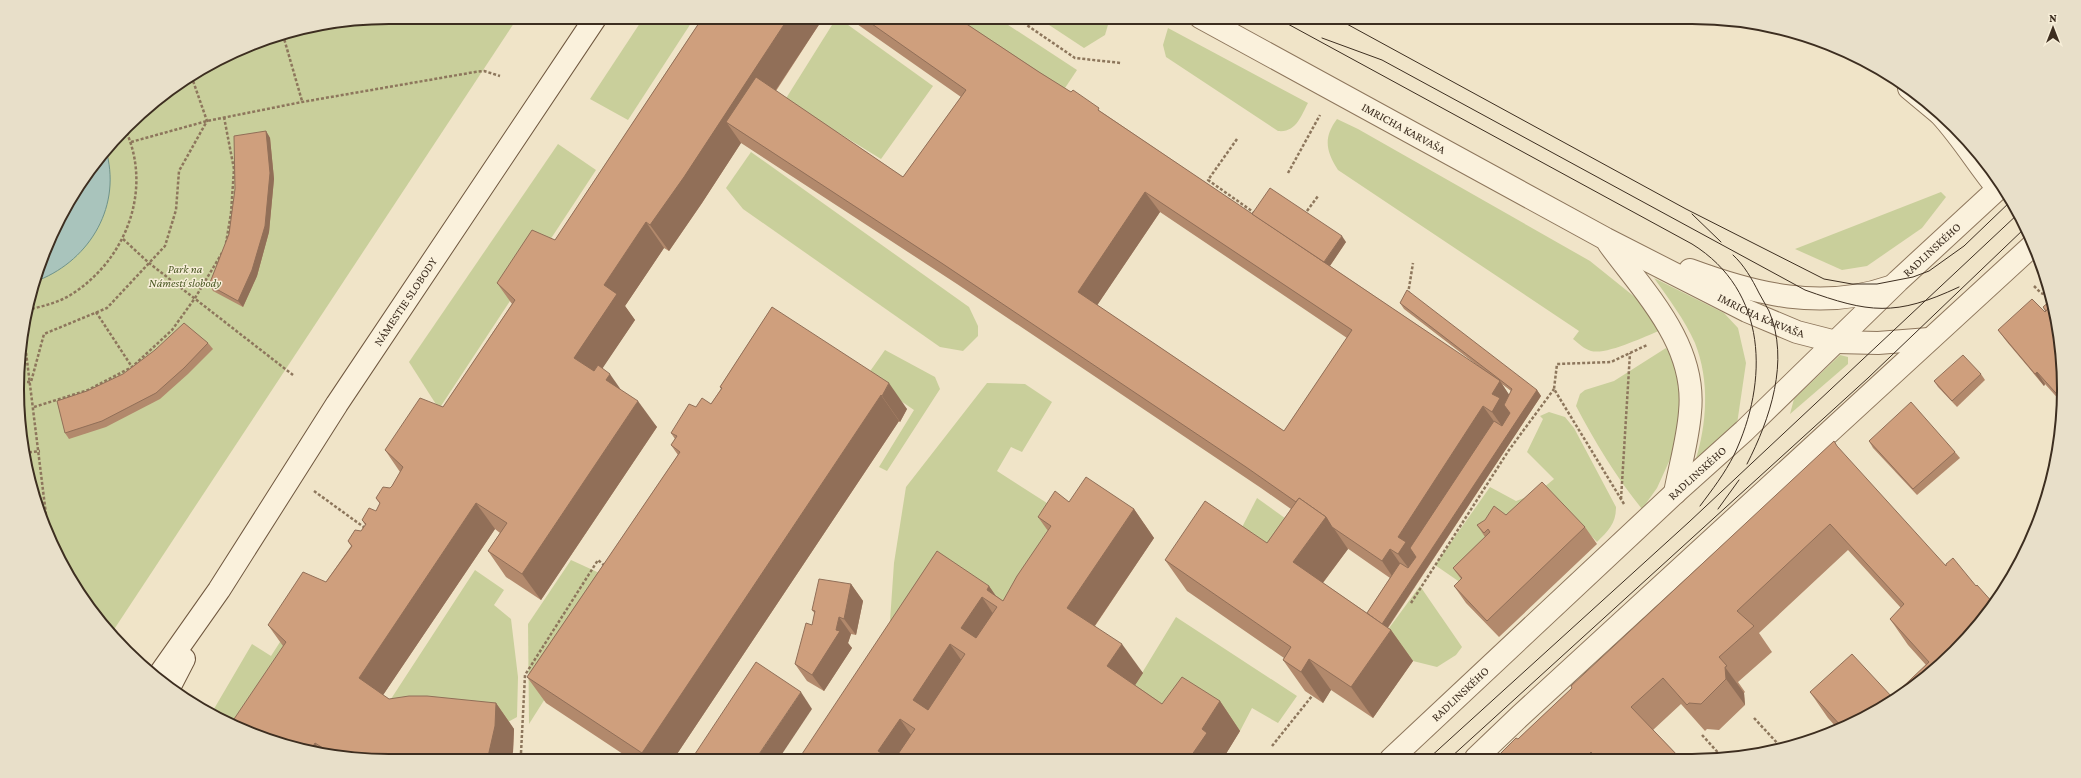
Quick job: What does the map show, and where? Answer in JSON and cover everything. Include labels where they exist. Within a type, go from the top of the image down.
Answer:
[{"type":"street","name":"NÁMESTIE SLOBODY","points":[[160,673],[219,590],[337,404],[591,24]]},
{"type":"street","name":"IMRICHA KARVAŠA","points":[[1213,24],[1606,239],[1747,311],[1797,332],[1836,342],[1878,343],[1929,339]]},
{"type":"street","points":[[1976,160],[1986,173]]},
{"type":"street","name":"RADLINSKÉHO","points":[[1396,754],[1675,493],[1744,431],[1892,286],[1997,190]]},
{"type":"street","name":"IMRICHA KARVAŠA","points":[[1606,239],[1735,287],[1765,294],[1809,298],[1848,296],[1873,293],[1892,286]]},
{"type":"street","name":"IMRICHA KARVAŠA","points":[[1606,239],[1673,333],[1684,356],[1691,389],[1690,412],[1675,493]]},
{"type":"street","points":[[1480,754],[1527,709],[2029,249]]},
{"type":"street","name":"NÁMESTIE SLOBODY","points":[[172,682],[219,590]]},
{"type":"path","points":[[1025,24],[1075,58],[1121,63]]},
{"type":"path","points":[[284,39],[302,102]]},
{"type":"path","points":[[131,142],[224,117],[302,102],[475,72],[484,71],[500,76]]},
{"type":"path","points":[[31,382],[44,334],[107,308],[165,246],[176,210],[179,172],[207,121],[194,81]]},
{"type":"path","points":[[1288,172],[1333,89]]},
{"type":"path","points":[[34,407],[88,390],[132,367],[172,330],[195,298],[225,248],[231,213],[234,169],[224,117]]},
{"type":"path","points":[[33,309],[50,305],[75,292],[96,276],[110,259],[123,239],[132,214],[136,197],[137,178],[131,142],[128,135]]},
{"type":"path","points":[[1237,139],[1208,180],[1258,215]]},
{"type":"path","points":[[1301,219],[1318,196]]},
{"type":"path","points":[[123,239],[149,263],[294,376]]},
{"type":"path","points":[[1408,296],[1413,263]]},
{"type":"path","points":[[2034,286],[2045,295]]},
{"type":"path","points":[[96,312],[132,367]]},
{"type":"path","points":[[1411,603],[1509,450],[1554,389],[1557,364],[1611,362],[1651,344]]},
{"type":"path","points":[[26,350],[40,451],[47,515]]},
{"type":"path","points":[[1621,500],[1630,353]]},
{"type":"path","points":[[24,382],[31,382]]},
{"type":"path","points":[[1554,389],[1626,508]]},
{"type":"path","points":[[30,452],[40,451]]},
{"type":"path","points":[[312,489],[366,529]]},
{"type":"path","points":[[522,753],[525,675],[598,560],[610,569]]},
{"type":"path","points":[[1272,746],[1312,696]]},
{"type":"path","points":[[1754,718],[1778,744]]},
{"type":"path","points":[[1702,735],[1718,753]]},
{"type":"green space","name":"Park na Námestí slobody","points":[[513,24],[114,629],[99,611],[73,572],[52,529],[36,483],[27,437],[25,413],[24,389],[27,341],[36,295],[52,249],[73,206],[86,186],[115,148],[131,131],[167,99],[206,73],[249,52],[272,43],[318,31],[365,25]]},
{"type":"green space","points":[[639,24],[690,24],[628,120],[590,99]]},
{"type":"green space","points":[[833,24],[847,24],[933,86],[881,159],[785,100]]},
{"type":"green space","points":[[957,24],[1007,24],[1077,70],[1061,94]]},
{"type":"green space","points":[[1048,24],[1108,24],[1105,35],[1084,48]]},
{"type":"green space","points":[[1168,28],[1308,103],[1297,123],[1289,129],[1278,131],[1166,57],[1163,45]]},
{"type":"green space","points":[[1337,119],[1358,129],[1590,261],[1636,298],[1646,310],[1659,331],[1625,345],[1598,352],[1591,351],[1584,347],[1573,339],[1579,331],[1338,170],[1331,157],[1328,144],[1330,132]]},
{"type":"green space","points":[[558,144],[596,170],[439,409],[409,362]]},
{"type":"green space","points":[[751,152],[969,307],[978,326],[978,336],[963,351],[940,347],[743,209],[726,188]]},
{"type":"green space","points":[[1941,192],[1946,197],[1922,228],[1867,266],[1842,270],[1795,249]]},
{"type":"green space","points":[[1654,278],[1724,313],[1738,328],[1746,363],[1737,424],[1695,462],[1702,433],[1705,402],[1705,387],[1700,357],[1695,343],[1686,326]]},
{"type":"green space","points":[[1666,348],[1674,360],[1681,385],[1677,444],[1657,488],[1642,509],[1606,459],[1576,406],[1580,394],[1585,390],[1614,381]]},
{"type":"green space","points":[[885,350],[935,377],[940,389],[887,471],[879,467],[914,410],[866,377]]},
{"type":"green space","points":[[1840,355],[1848,357],[1848,364],[1790,414],[1794,399]]},
{"type":"green space","points":[[987,383],[1025,384],[1052,402],[1022,452],[1011,447],[997,471],[1075,521],[1024,621],[890,621],[894,563],[906,487]]},
{"type":"green space","points":[[1549,412],[1565,417],[1574,428],[1616,507],[1613,523],[1608,531],[1597,542],[1554,496],[1464,585],[1435,565],[1490,487],[1516,501],[1537,493],[1554,479],[1527,452],[1543,419],[1540,416]]},
{"type":"green space","points":[[1257,498],[1314,539],[1289,575],[1236,539]]},
{"type":"green space","points":[[571,560],[619,582],[529,724],[528,624]]},
{"type":"green space","points":[[475,570],[504,590],[494,605],[511,619],[518,677],[517,717],[501,726],[389,702]]},
{"type":"green space","points":[[1420,586],[1462,647],[1456,655],[1437,667],[1413,661],[1381,639]]},
{"type":"green space","points":[[300,611],[258,730],[214,709],[252,644],[271,656]]},
{"type":"green space","points":[[1176,617],[1297,696],[1278,723],[1252,708],[1240,731],[1202,706],[1183,733],[1128,696]]},
{"type":"water","points":[[107,157],[110,175],[109,195],[104,214],[96,232],[84,248],[70,262],[41,279],[52,249],[73,206]]},
{"type":"building","points":[[698,24],[784,24],[684,177],[650,225],[646,222],[604,285],[617,294],[574,358],[594,371],[598,365],[610,374],[606,380],[638,401],[522,574],[488,551],[507,523],[476,503],[359,678],[389,699],[409,696],[427,696],[496,703],[495,726],[489,754],[389,754],[341,751],[323,748],[315,743],[313,746],[295,742],[272,735],[234,719],[286,642],[268,625],[303,572],[326,582],[352,546],[348,541],[355,530],[361,531],[366,524],[362,520],[369,508],[376,511],[380,503],[376,498],[383,487],[390,488],[392,486],[403,467],[385,450],[420,398],[443,407],[515,300],[497,283],[532,230],[555,240]]},
{"type":"building","points":[[872,24],[967,24],[1071,92],[1073,90],[1099,108],[1098,110],[1500,381],[1492,394],[1500,398],[1492,412],[1483,406],[1398,537],[1406,542],[1398,554],[1390,549],[1382,561],[1332,527],[1326,517],[1299,498],[1296,502],[943,264],[726,122],[756,77],[903,177],[966,90]],"holes":[[[1145,192],[1352,330],[1284,431],[1078,292]]]},
{"type":"building","points":[[266,131],[270,173],[265,226],[252,270],[238,301],[209,285],[229,234],[235,189],[234,136]]},
{"type":"building","points":[[1270,188],[1342,236],[1324,262],[1252,214]]},
{"type":"building","points":[[1407,290],[1537,390],[1382,624],[1367,613],[1400,563],[1408,568],[1416,557],[1410,548],[1494,421],[1502,426],[1510,413],[1504,405],[1512,389],[1400,303]]},
{"type":"building","points":[[2032,299],[2045,312],[2048,309],[2054,341],[2057,394],[2037,372],[2035,374],[1998,330]]},
{"type":"building","points":[[2047,304],[2048,309],[2046,311],[2043,307]]},
{"type":"building","points":[[772,307],[889,383],[882,396],[881,395],[642,753],[527,677],[680,452],[671,445],[677,436],[671,433],[689,404],[696,407],[702,398],[711,404],[722,388],[720,387]]},
{"type":"building","points":[[184,323],[208,343],[184,368],[156,393],[102,421],[65,433],[57,401],[87,391],[123,374],[155,350]]},
{"type":"building","points":[[1963,355],[1981,374],[1952,401],[1934,381]]},
{"type":"building","points":[[1911,402],[1955,452],[1913,489],[1869,441]]},
{"type":"building","points":[[1834,441],[1946,566],[1946,564],[1953,558],[1976,586],[1977,585],[1990,599],[1982,611],[1950,647],[1914,679],[1903,686],[1929,662],[1890,619],[1904,604],[1830,524],[1737,611],[1754,626],[1719,657],[1727,666],[1725,667],[1726,679],[1701,704],[1689,703],[1687,705],[1663,678],[1631,707],[1676,754],[1593,754],[1591,752],[1589,754],[1500,754],[1572,688],[1571,686]]},
{"type":"building","points":[[1086,477],[1134,509],[1067,608],[1122,644],[1107,666],[1162,704],[1182,677],[1220,701],[1202,729],[1207,733],[1192,754],[898,754],[915,729],[900,719],[878,751],[883,754],[802,754],[937,551],[989,586],[987,590],[1003,601],[1017,576],[1051,526],[1038,517],[1055,491],[1069,502]],"holes":[[[982,597],[997,607],[976,638],[961,628]],[[950,644],[965,654],[928,710],[913,700]]]},
{"type":"building","points":[[1542,482],[1585,527],[1487,621],[1454,586],[1462,578],[1453,568],[1490,532],[1488,529],[1484,533],[1477,525],[1485,520],[1494,506],[1506,515]]},
{"type":"building","points":[[1299,498],[1326,517],[1293,562],[1391,630],[1351,687],[1309,659],[1301,672],[1283,660],[1291,647],[1165,560],[1205,501],[1267,543]]},
{"type":"building","points":[[819,579],[851,584],[844,619],[839,617],[836,630],[840,631],[812,675],[795,664],[806,623],[812,625],[815,611],[812,610]]},
{"type":"building","points":[[1852,654],[1890,695],[1838,723],[1810,692]]},
{"type":"building","points":[[756,662],[801,692],[759,754],[695,754]]},
{"type":"tram line","points":[[1288,24],[1692,244],[1717,264],[1736,286],[1748,312],[1755,339],[1756,368],[1753,397],[1745,427],[1734,455],[1714,488],[1700,506]]},
{"type":"tram line","points":[[1347,24],[1686,209],[1824,279],[1852,284],[1877,284],[1913,277],[1929,271],[1964,246],[2007,205]]},
{"type":"tram line","points":[[1322,38],[1382,60],[1805,290],[1847,303],[1865,307],[1882,308],[1899,307],[1917,303],[1937,297],[1959,287]]},
{"type":"tram line","points":[[1692,214],[1721,242]]},
{"type":"tram line","points":[[1434,754],[1689,522],[2014,218]]},
{"type":"tram line","points":[[1454,754],[1868,378],[2021,232]]},
{"type":"tram line","points":[[1733,255],[1748,272],[1769,311],[1775,330],[1778,350],[1777,370],[1770,409],[1747,464]]},
{"type":"tram line","points":[[1718,509],[1739,480]]}]
